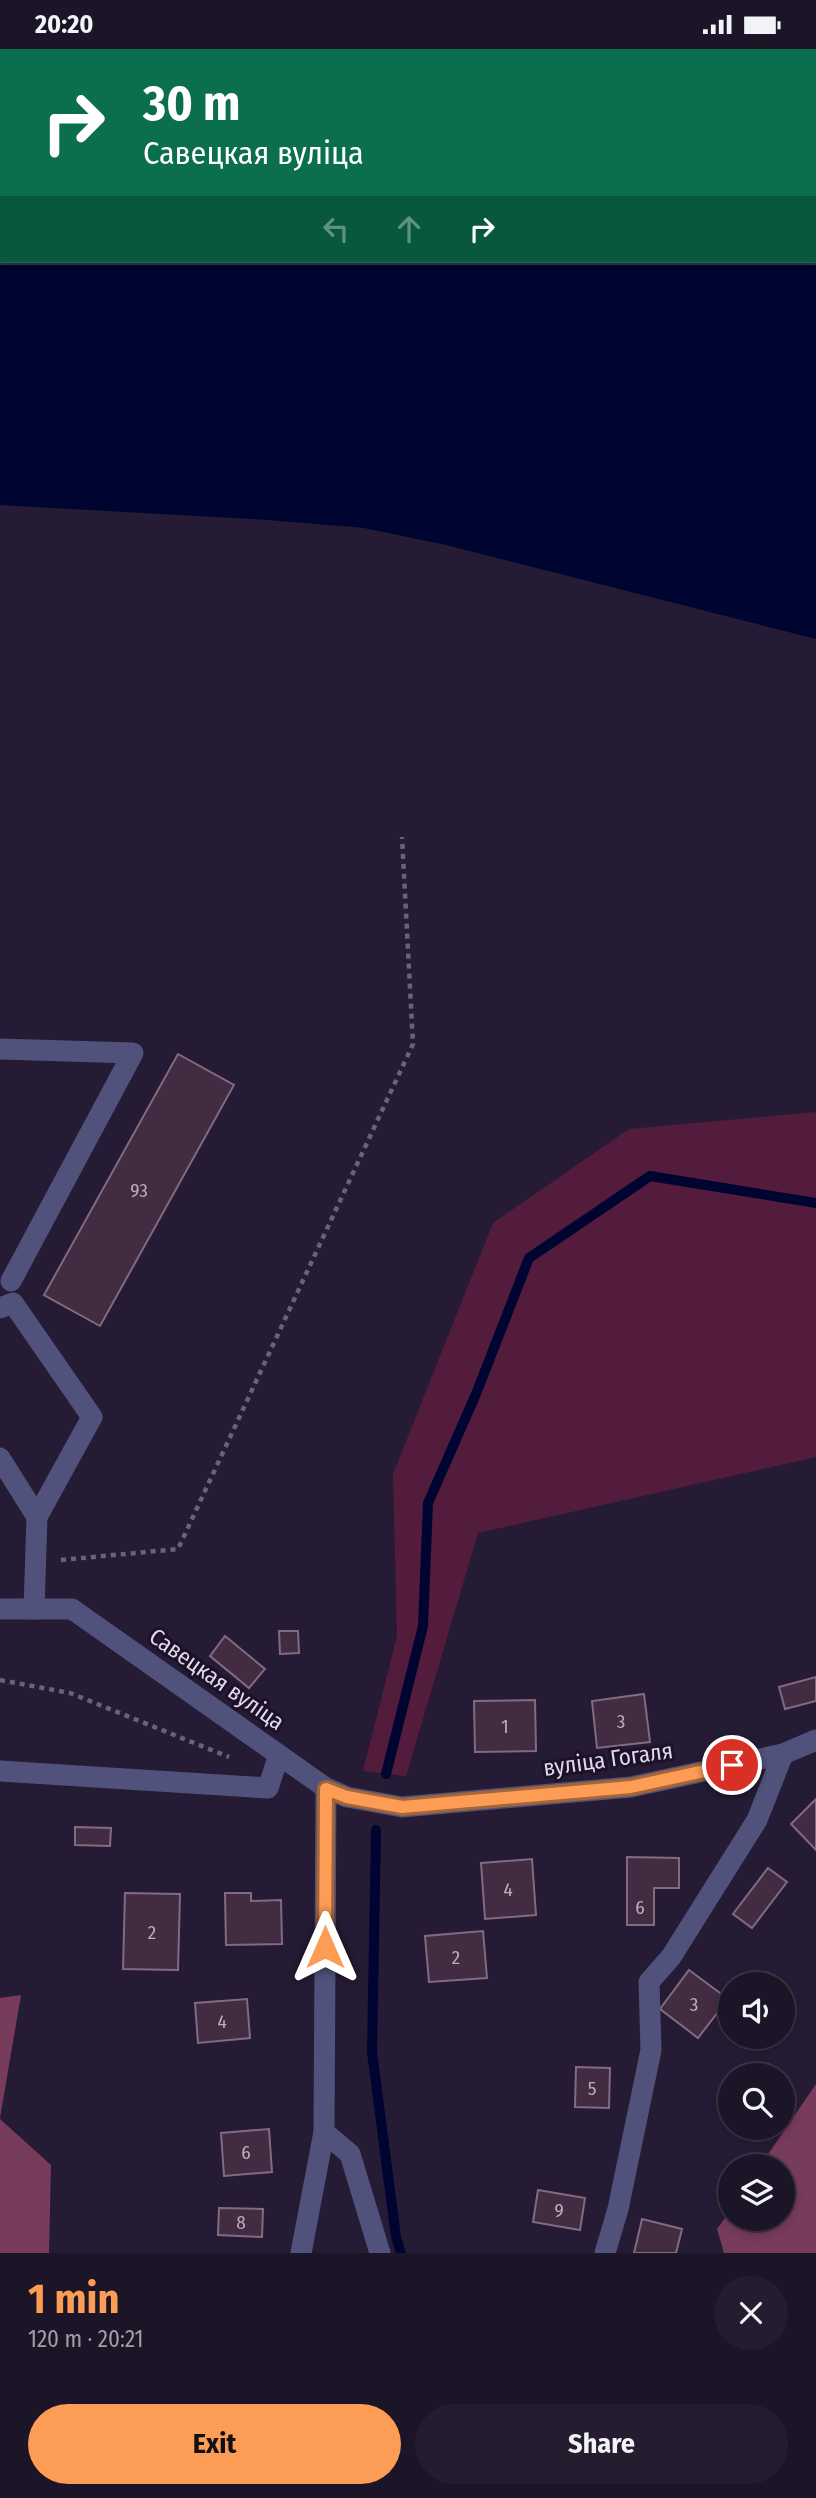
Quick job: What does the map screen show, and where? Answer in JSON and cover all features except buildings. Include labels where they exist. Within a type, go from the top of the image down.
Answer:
[{"type":"street","points":[[0,1049],[132,1053],[5,1272],[6,1306],[92,1417],[37,1517],[34,1609]]},
{"type":"street","points":[[0,1458],[37,1517]]},
{"type":"street","name":"Савецкая вуліца","points":[[0,1609],[72,1609],[276,1765],[347,1797],[402,1807]]},
{"type":"street","name":"вуліца Гогаля","points":[[402,1807],[631,1787],[783,1753],[816,1740]]},
{"type":"street","points":[[606,2253],[618,2209],[651,2050],[649,1982],[671,1957],[757,1820],[783,1753]]},
{"type":"street","points":[[0,1771],[268,1788],[276,1765]]},
{"type":"street","points":[[301,2253],[324,2132],[326,1789]]},
{"type":"street","points":[[324,2132],[350,2154],[380,2253]]},
{"type":"path","points":[[36,1563],[178,1549],[413,1044],[402,837]]},
{"type":"path","points":[[0,1679],[70,1693],[276,1765]]},
{"type":"shaded area","points":[[816,1112],[816,1457],[478,1533],[406,1776],[363,1771],[397,1636],[393,1474],[493,1223],[629,1129]]},
{"type":"shaded area","points":[[21,1995],[0,2118],[0,1998]]},
{"type":"shaded area","points":[[816,2084],[816,2253],[724,2253],[717,2229],[718,2228],[718,2231],[795,2231],[795,2154],[768,2154],[778,2140],[795,2140],[795,2115]]},
{"type":"shaded area","points":[[0,2119],[51,2165],[49,2253],[0,2253]]},
{"type":"water","points":[[0,263],[816,263],[816,639],[446,545],[364,528],[0,505]]},
{"type":"waterway","points":[[386,1774],[423,1626],[428,1503],[476,1394],[529,1258],[650,1176],[816,1203]]},
{"type":"waterway","points":[[376,1830],[372,2052],[396,2237],[401,2253]]},
{"type":"route","points":[[325,1947],[326,1789],[347,1797],[402,1807],[631,1787],[732,1765]]}]
